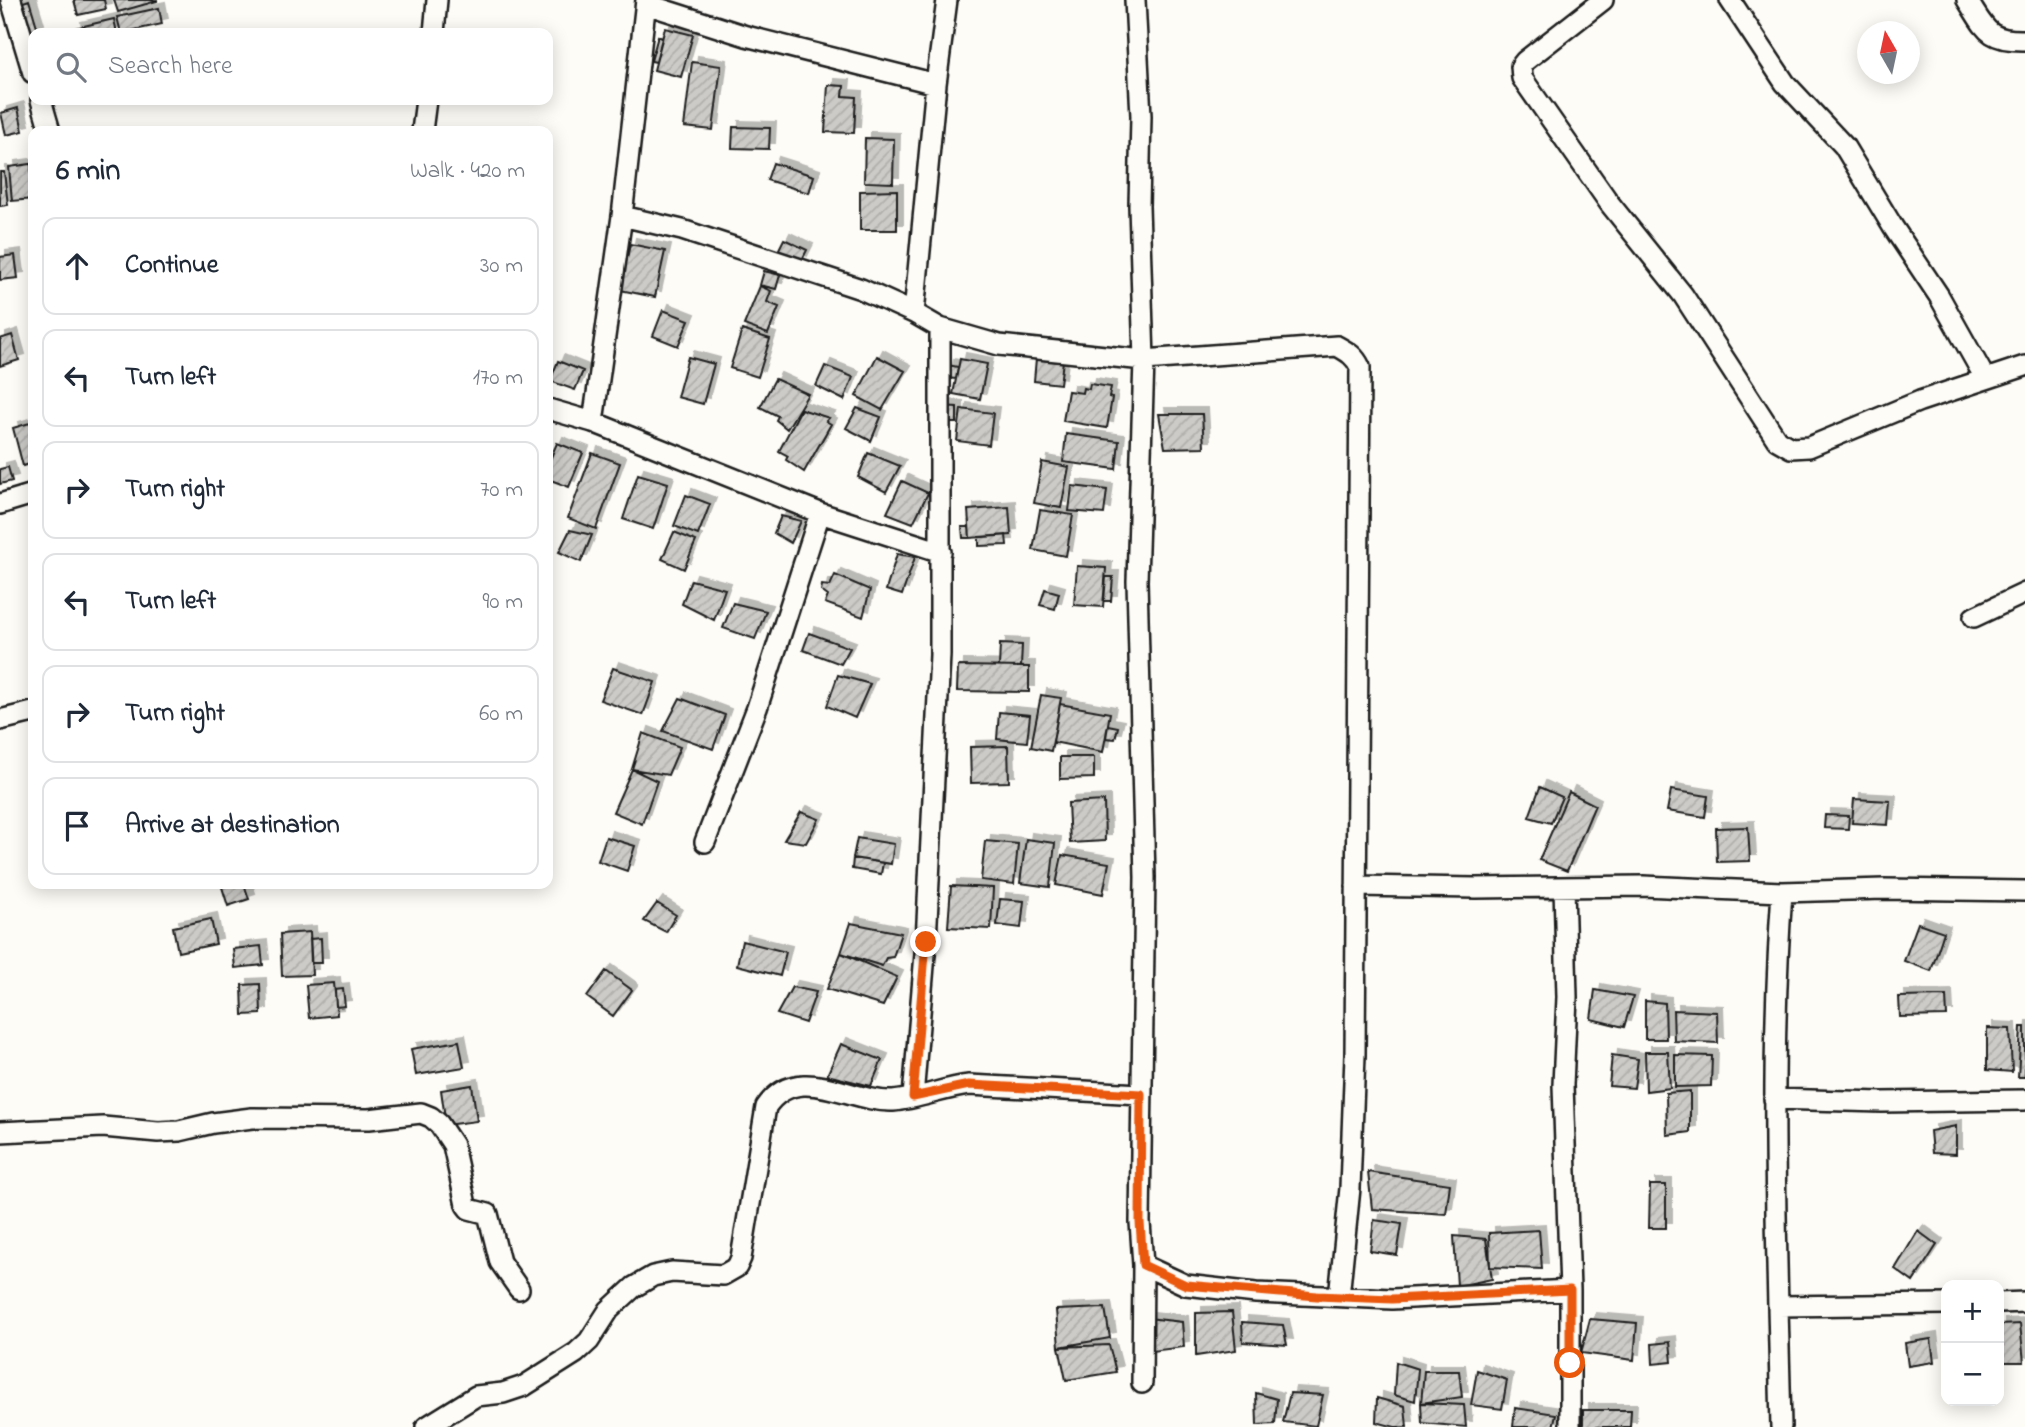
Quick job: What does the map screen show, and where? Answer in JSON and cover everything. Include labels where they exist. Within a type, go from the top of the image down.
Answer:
[{"type":"street","points":[[11,0],[28,56]]},
{"type":"street","points":[[435,28],[438,0]]},
{"type":"street","points":[[914,313],[936,84],[947,0]]},
{"type":"street","points":[[1135,0],[1142,116],[1139,205],[1144,360],[1137,581],[1144,877],[1140,1222],[1143,1265],[1142,1383]]},
{"type":"street","points":[[1603,0],[1582,6],[1525,61],[1520,71],[1522,78],[1610,204],[1683,295],[1777,440],[1791,448],[1809,447],[1920,401],[2025,366]]},
{"type":"street","points":[[1730,0],[1786,83],[1843,146],[1939,296],[1985,378]]},
{"type":"street","points":[[1967,0],[1987,30],[1996,38],[2025,40]]},
{"type":"street","points":[[593,422],[622,216],[646,2],[759,40],[936,84]]},
{"type":"street","points":[[42,105],[49,126]]},
{"type":"street","points":[[423,126],[425,105]]},
{"type":"street","points":[[622,216],[682,229],[861,289],[940,328],[999,345],[1144,360],[1337,346],[1350,353],[1360,367],[1355,1055],[1350,1188],[1339,1297]]},
{"type":"street","points":[[913,1097],[926,942],[940,655],[940,328]]},
{"type":"street","points":[[553,410],[593,422],[820,513],[941,552]]},
{"type":"street","points":[[0,504],[28,496]]},
{"type":"street","points":[[705,842],[757,708],[820,513]]},
{"type":"street","points":[[1973,617],[2025,593]]},
{"type":"street","points":[[0,720],[28,713]]},
{"type":"street","points":[[1356,886],[1643,886],[1782,892],[1840,889],[2025,891]]},
{"type":"street","points":[[1564,887],[1567,998],[1563,1085],[1570,1290],[1570,1427]]},
{"type":"street","points":[[1780,1427],[1774,1099],[1777,964],[1782,892]]},
{"type":"street","points":[[426,1427],[476,1396],[503,1393],[524,1386],[576,1353],[589,1341],[609,1310],[634,1287],[653,1276],[673,1272],[723,1275],[737,1267],[741,1258],[766,1107],[780,1090],[794,1085],[812,1084],[876,1100],[894,1101],[969,1085],[1141,1094]]},
{"type":"street","points":[[1774,1099],[1882,1102],[2025,1100]]},
{"type":"street","points":[[0,1132],[103,1127],[158,1132],[253,1118],[369,1119],[421,1113],[439,1124],[453,1145],[466,1205],[469,1209],[488,1214],[500,1262],[519,1289]]},
{"type":"street","points":[[1143,1265],[1168,1278],[1193,1286],[1256,1293],[1448,1298],[1570,1290]]},
{"type":"street","points":[[2004,1303],[2025,1302]]},
{"type":"street","points":[[1778,1306],[1941,1304]]},
{"type":"building","points":[[29,0],[37,28],[28,28],[28,33],[23,34],[15,5]]},
{"type":"building","points":[[74,0],[104,0],[106,9],[78,15]]},
{"type":"building","points":[[114,0],[157,0],[157,1],[118,12]]},
{"type":"building","points":[[159,8],[162,24],[144,28],[120,28],[117,17]]},
{"type":"building","points":[[114,19],[116,28],[75,28]]},
{"type":"building","points":[[665,28],[693,35],[681,77],[654,70]]},
{"type":"building","points":[[658,36],[662,38],[656,62],[651,61]]},
{"type":"building","points":[[692,62],[721,66],[713,130],[684,127]]},
{"type":"building","points":[[828,85],[844,86],[843,96],[856,97],[854,133],[825,132]]},
{"type":"building","points":[[18,108],[23,131],[6,135],[1,113]]},
{"type":"building","points":[[733,127],[770,128],[769,149],[732,148]]},
{"type":"building","points":[[865,138],[894,139],[893,183],[864,182]]},
{"type":"building","points":[[773,163],[814,176],[809,193],[767,180]]},
{"type":"building","points":[[28,164],[28,199],[12,201],[9,167]]},
{"type":"building","points":[[0,172],[4,172],[8,205],[0,206]]},
{"type":"building","points":[[897,190],[897,230],[860,230],[860,191]]},
{"type":"building","points":[[784,239],[807,250],[801,262],[778,251]]},
{"type":"building","points":[[630,244],[665,251],[655,297],[620,290]]},
{"type":"building","points":[[15,255],[18,278],[0,280],[0,257]]},
{"type":"building","points":[[764,271],[780,275],[776,289],[760,285]]},
{"type":"building","points":[[760,286],[771,291],[767,302],[779,307],[768,334],[744,325]]},
{"type":"building","points":[[663,310],[689,320],[678,346],[653,336]]},
{"type":"building","points":[[742,330],[770,339],[758,377],[730,368]]},
{"type":"building","points":[[12,335],[19,360],[0,366],[0,339]]},
{"type":"building","points":[[877,356],[905,371],[882,410],[856,396]]},
{"type":"building","points":[[688,357],[714,364],[703,404],[677,397]]},
{"type":"building","points":[[1036,358],[1063,361],[1060,384],[1034,381]]},
{"type":"building","points":[[960,359],[987,364],[980,399],[953,394]]},
{"type":"building","points":[[558,361],[583,371],[575,390],[553,382]]},
{"type":"building","points":[[948,365],[958,367],[956,379],[946,378]]},
{"type":"building","points":[[825,366],[853,377],[844,400],[816,386]]},
{"type":"building","points":[[775,379],[808,394],[787,429],[776,420],[778,416],[760,407]]},
{"type":"building","points":[[1090,384],[1111,387],[1107,428],[1063,421],[1068,391],[1082,393],[1083,388],[1089,389]]},
{"type":"building","points":[[941,406],[957,407],[957,423],[941,423]]},
{"type":"building","points":[[857,408],[881,417],[871,441],[846,428]]},
{"type":"building","points":[[801,409],[829,418],[826,421],[831,424],[804,472],[786,460],[788,456],[779,451]]},
{"type":"building","points":[[961,409],[993,413],[989,445],[957,441]]},
{"type":"building","points":[[1159,414],[1202,414],[1204,447],[1165,448]]},
{"type":"building","points":[[28,424],[28,464],[23,466],[13,428]]},
{"type":"building","points":[[1066,434],[1119,441],[1116,469],[1063,462]]},
{"type":"building","points":[[557,443],[583,453],[569,487],[553,481],[553,452]]},
{"type":"building","points":[[592,453],[620,463],[596,529],[568,518]]},
{"type":"building","points":[[868,453],[900,466],[886,492],[858,477]]},
{"type":"building","points":[[1042,462],[1069,467],[1061,508],[1034,503]]},
{"type":"building","points":[[8,467],[12,481],[0,484],[0,469]]},
{"type":"building","points":[[638,474],[668,483],[653,529],[623,519]]},
{"type":"building","points":[[902,481],[928,493],[913,523],[887,513]]},
{"type":"building","points":[[1072,486],[1107,490],[1104,514],[1069,511]]},
{"type":"building","points":[[686,495],[710,504],[698,535],[674,526]]},
{"type":"building","points":[[1009,507],[1011,535],[970,538],[968,510]]},
{"type":"building","points":[[1040,510],[1073,515],[1066,556],[1033,550]]},
{"type":"building","points":[[781,516],[801,521],[791,543],[774,533]]},
{"type":"building","points":[[962,527],[969,527],[970,538],[963,538]]},
{"type":"building","points":[[570,530],[592,535],[581,562],[559,552]]},
{"type":"building","points":[[674,532],[696,541],[684,569],[662,559]]},
{"type":"building","points":[[1006,535],[1007,545],[979,546],[979,537]]},
{"type":"building","points":[[897,554],[915,557],[902,595],[886,590]]},
{"type":"building","points":[[1077,566],[1106,568],[1103,607],[1074,605]]},
{"type":"building","points":[[835,575],[870,590],[863,617],[825,603],[828,596],[821,591],[822,585],[830,586]]},
{"type":"building","points":[[1106,577],[1113,577],[1111,601],[1104,601]]},
{"type":"building","points":[[691,580],[725,589],[714,620],[682,604]]},
{"type":"building","points":[[1045,589],[1059,593],[1055,609],[1040,605]]},
{"type":"building","points":[[733,603],[766,611],[755,639],[723,628]]},
{"type":"building","points":[[809,633],[850,648],[841,664],[803,650]]},
{"type":"building","points":[[1000,644],[1022,645],[1021,667],[999,667]]},
{"type":"building","points":[[958,666],[1029,667],[1029,692],[957,691]]},
{"type":"building","points":[[613,668],[655,682],[643,715],[600,700]]},
{"type":"building","points":[[838,675],[870,684],[855,718],[827,706]]},
{"type":"building","points":[[1041,695],[1061,698],[1051,751],[1031,747]]},
{"type":"building","points":[[680,698],[725,715],[713,749],[663,731]]},
{"type":"building","points":[[1060,704],[1110,713],[1103,752],[1053,742]]},
{"type":"building","points":[[999,712],[1030,715],[1027,742],[997,739]]},
{"type":"building","points":[[1108,725],[1118,727],[1115,739],[1106,738]]},
{"type":"building","points":[[643,733],[680,747],[668,775],[632,769]]},
{"type":"building","points":[[1008,746],[1009,782],[971,783],[970,747]]},
{"type":"building","points":[[1060,757],[1094,757],[1094,778],[1060,779]]},
{"type":"building","points":[[632,769],[657,781],[642,824],[613,812]]},
{"type":"building","points":[[1540,787],[1562,797],[1551,823],[1529,817]]},
{"type":"building","points":[[1671,790],[1708,796],[1705,817],[1667,811]]},
{"type":"building","points":[[1569,792],[1595,805],[1567,871],[1539,860]]},
{"type":"building","points":[[1854,799],[1890,801],[1888,825],[1852,823]]},
{"type":"building","points":[[1104,801],[1105,841],[1070,843],[1068,803]]},
{"type":"building","points":[[801,812],[819,819],[806,843],[784,840]]},
{"type":"building","points":[[1825,815],[1849,816],[1848,829],[1824,828]]},
{"type":"building","points":[[1748,827],[1750,861],[1717,862],[1716,828]]},
{"type":"building","points":[[606,837],[635,846],[627,871],[598,861]]},
{"type":"building","points":[[857,838],[894,844],[891,864],[853,858]]},
{"type":"building","points":[[1026,839],[1055,843],[1050,887],[1020,883]]},
{"type":"building","points":[[985,841],[1018,844],[1014,884],[981,880]]},
{"type":"building","points":[[1062,855],[1109,863],[1103,894],[1056,885]]},
{"type":"building","points":[[853,858],[883,863],[881,874],[852,869]]},
{"type":"building","points":[[951,886],[993,888],[991,929],[948,927]]},
{"type":"building","points":[[223,889],[246,889],[249,899],[228,906]]},
{"type":"building","points":[[1000,899],[1024,901],[1021,928],[997,925]]},
{"type":"building","points":[[657,903],[676,915],[666,932],[644,921]]},
{"type":"building","points":[[211,919],[216,944],[178,952],[173,927]]},
{"type":"building","points":[[851,923],[901,933],[893,957],[886,958],[882,966],[841,953]]},
{"type":"building","points":[[1918,923],[1944,932],[1931,971],[1904,961]]},
{"type":"building","points":[[310,932],[312,975],[282,976],[280,934]]},
{"type":"building","points":[[321,938],[322,963],[311,963],[310,939]]},
{"type":"building","points":[[742,941],[786,952],[780,976],[737,965]]},
{"type":"building","points":[[261,946],[263,965],[235,968],[233,949]]},
{"type":"building","points":[[841,953],[897,977],[883,1006],[827,989]]},
{"type":"building","points":[[606,971],[632,990],[613,1016],[587,997]]},
{"type":"building","points":[[334,983],[337,1015],[309,1018],[306,985]]},
{"type":"building","points":[[260,984],[261,1014],[243,1015],[242,985]]},
{"type":"building","points":[[792,987],[816,992],[805,1023],[777,1014]]},
{"type":"building","points":[[343,989],[345,1006],[336,1007],[335,990]]},
{"type":"building","points":[[1595,990],[1633,997],[1624,1027],[1591,1019]]},
{"type":"building","points":[[1946,996],[1947,1016],[1900,1017],[1899,997]]},
{"type":"building","points":[[1645,1001],[1665,1003],[1666,1039],[1645,1039]]},
{"type":"building","points":[[1673,1010],[1717,1012],[1718,1043],[1674,1041]]},
{"type":"building","points":[[2021,1027],[2025,1027],[2025,1077],[2018,1077]]},
{"type":"building","points":[[1987,1028],[2010,1029],[2012,1072],[1987,1070]]},
{"type":"building","points":[[459,1041],[464,1067],[416,1075],[411,1049]]},
{"type":"building","points":[[841,1044],[882,1060],[871,1086],[827,1075]]},
{"type":"building","points":[[1645,1052],[1668,1052],[1670,1088],[1646,1091]]},
{"type":"building","points":[[1612,1055],[1638,1059],[1634,1088],[1609,1086]]},
{"type":"building","points":[[1675,1055],[1712,1056],[1711,1086],[1675,1087]]},
{"type":"building","points":[[472,1085],[477,1121],[446,1125],[441,1090]]},
{"type":"building","points":[[1690,1091],[1690,1132],[1667,1135],[1666,1093]]},
{"type":"building","points":[[1956,1126],[1956,1154],[1932,1153],[1930,1131]]},
{"type":"building","points":[[1368,1172],[1450,1184],[1446,1214],[1372,1209]]},
{"type":"building","points":[[1650,1185],[1666,1185],[1666,1228],[1649,1228]]},
{"type":"building","points":[[1374,1220],[1402,1224],[1397,1255],[1370,1251]]},
{"type":"building","points":[[1539,1230],[1542,1269],[1490,1267],[1489,1233]]},
{"type":"building","points":[[1918,1231],[1937,1245],[1913,1282],[1895,1269]]},
{"type":"building","points":[[1454,1236],[1486,1239],[1492,1279],[1457,1286]]},
{"type":"building","points":[[1105,1308],[1110,1338],[1059,1347],[1056,1310]]},
{"type":"building","points":[[1232,1312],[1236,1350],[1196,1356],[1196,1313]]},
{"type":"building","points":[[1148,1318],[1182,1322],[1184,1347],[1152,1351]]},
{"type":"building","points":[[1590,1319],[1637,1323],[1634,1360],[1581,1353]]},
{"type":"building","points":[[1242,1322],[1283,1325],[1287,1345],[1243,1342]]},
{"type":"building","points":[[2020,1324],[2024,1362],[2004,1362],[2004,1325]]},
{"type":"building","points":[[1931,1339],[1934,1362],[1908,1366],[1905,1343]]},
{"type":"building","points":[[1670,1342],[1672,1362],[1653,1364],[1652,1344]]},
{"type":"building","points":[[1109,1345],[1116,1372],[1066,1380],[1059,1347]]},
{"type":"building","points":[[1396,1362],[1418,1369],[1415,1401],[1394,1395]]},
{"type":"building","points":[[1477,1370],[1507,1380],[1502,1409],[1471,1405]]},
{"type":"building","points":[[1424,1371],[1459,1371],[1462,1397],[1421,1403]]},
{"type":"building","points":[[1256,1393],[1277,1399],[1275,1424],[1257,1425]]},
{"type":"building","points":[[1290,1393],[1323,1395],[1316,1426],[1283,1422]]},
{"type":"building","points":[[1377,1398],[1405,1406],[1407,1427],[1376,1422]]},
{"type":"building","points":[[1421,1403],[1464,1405],[1466,1427],[1422,1423]]},
{"type":"building","points":[[1515,1408],[1556,1414],[1553,1427],[1513,1427]]},
{"type":"building","points":[[1583,1410],[1631,1410],[1630,1427],[1583,1427]]},
{"type":"route","points":[[926,942],[913,1097],[969,1085],[1141,1094],[1140,1222],[1143,1265],[1186,1285],[1256,1293],[1392,1299],[1570,1290],[1570,1363]]}]
